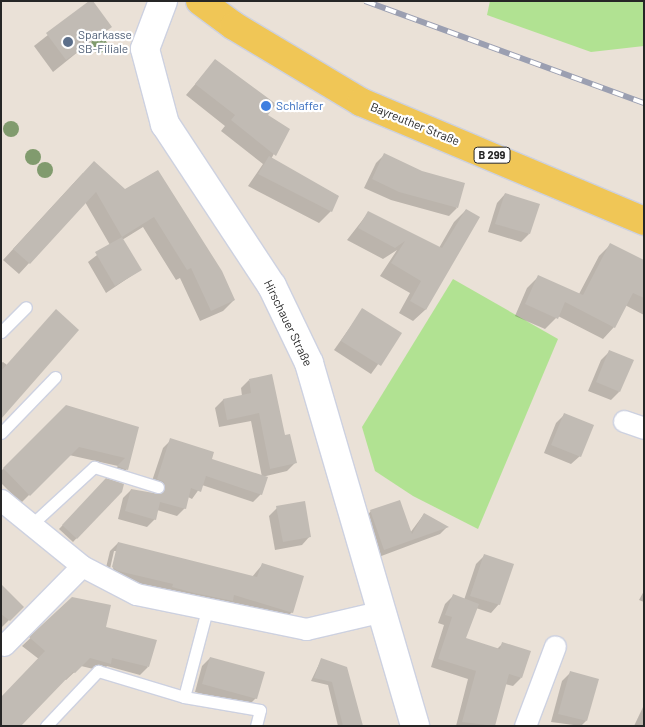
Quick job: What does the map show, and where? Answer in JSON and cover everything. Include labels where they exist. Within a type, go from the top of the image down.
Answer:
[{"type":"main road","name":"Bayreuther Straße","points":[[200,1],[234,26],[361,102],[644,221]]},
{"type":"street","name":"Hirschauer Straße","points":[[163,1],[145,49],[164,124],[272,286],[309,363],[383,610],[415,726]]},
{"type":"street","points":[[624,421],[644,428]]},
{"type":"street","points":[[1,500],[82,566],[136,594],[306,629],[383,610]]},
{"type":"street","points":[[4,645],[82,566]]},
{"type":"street","points":[[525,726],[555,646]]},
{"type":"lane","points":[[1,332],[26,307]]},
{"type":"lane","points":[[1,433],[55,378]]},
{"type":"lane","points":[[31,525],[94,467],[158,487]]},
{"type":"lane","points":[[184,696],[208,610]]},
{"type":"lane","points":[[46,726],[98,671],[184,696],[260,710],[256,726]]},
{"type":"green space","points":[[490,1],[644,1],[644,46],[591,52],[487,15]]},
{"type":"green space","points":[[453,279],[558,339],[478,529],[413,496],[375,471],[362,427]]},
{"type":"building","points":[[89,1],[93,1],[112,27],[66,60],[46,33]]},
{"type":"building","points":[[215,59],[276,104],[268,115],[290,129],[276,156],[231,120],[235,115],[195,84]]},
{"type":"building","points":[[384,153],[422,171],[465,183],[458,208],[399,192],[372,179]]},
{"type":"building","points":[[269,156],[339,196],[332,212],[258,174]]},
{"type":"building","points":[[94,161],[125,189],[158,170],[222,271],[235,300],[211,311],[191,268],[187,270],[154,217],[122,237],[96,192],[30,264],[13,249]]},
{"type":"building","points":[[505,193],[540,204],[530,234],[495,224]]},
{"type":"building","points":[[466,209],[480,217],[426,310],[410,301],[421,281],[391,263],[405,241],[395,248],[358,228],[368,211],[442,248]]},
{"type":"building","points":[[122,237],[142,270],[115,286],[95,252]]},
{"type":"building","points":[[610,243],[644,260],[644,298],[633,293],[615,328],[565,302],[558,319],[525,304],[538,275],[583,295]]},
{"type":"building","points":[[362,308],[402,333],[381,366],[341,341]]},
{"type":"building","points":[[56,309],[79,330],[1,419],[1,371]]},
{"type":"building","points":[[609,350],[634,360],[620,392],[596,382]]},
{"type":"building","points":[[272,374],[285,435],[290,434],[297,463],[270,469],[259,413],[227,420],[223,399],[251,393],[249,379]]},
{"type":"building","points":[[66,405],[139,427],[128,470],[117,466],[125,458],[79,447],[30,496],[3,468]]},
{"type":"building","points":[[564,413],[594,425],[581,457],[551,445]]},
{"type":"building","points":[[170,438],[214,452],[212,459],[268,477],[262,495],[206,476],[201,492],[191,488],[186,509],[160,502],[156,520],[125,511],[131,489],[159,494],[165,490],[164,482],[157,479]]},
{"type":"building","points":[[106,478],[124,484],[122,492],[77,539],[62,525]]},
{"type":"building","points":[[400,500],[412,534],[424,513],[449,527],[384,550],[370,510]]},
{"type":"building","points":[[305,501],[311,537],[283,542],[276,506]]},
{"type":"building","points":[[118,542],[257,577],[262,563],[304,576],[293,613],[234,595],[233,601],[194,593],[172,587],[173,584],[118,571],[112,567]]},
{"type":"building","points":[[484,554],[514,564],[500,605],[470,596]]},
{"type":"building","points":[[1,584],[24,607],[10,621],[1,614]]},
{"type":"building","points":[[453,594],[479,604],[466,638],[500,649],[502,642],[531,651],[522,678],[509,674],[495,726],[462,722],[476,671],[438,659],[452,617],[445,615]]},
{"type":"building","points":[[72,597],[111,605],[106,627],[157,640],[149,667],[112,658],[111,664],[90,658],[75,673],[73,672],[21,726],[1,726],[1,697],[45,651],[29,637]]},
{"type":"building","points":[[210,657],[265,672],[257,699],[202,684]]},
{"type":"building","points":[[321,658],[347,667],[363,726],[343,726],[332,682],[314,678]]},
{"type":"building","points":[[570,671],[599,679],[587,721],[558,714]]},
{"type":"railway","points":[[365,1],[644,103]]},
{"type":"place","name":"Sparkasse SB-Filiale","points":[[68,42]]},
{"type":"place","name":"Schlaffer","points":[[266,106]]}]
